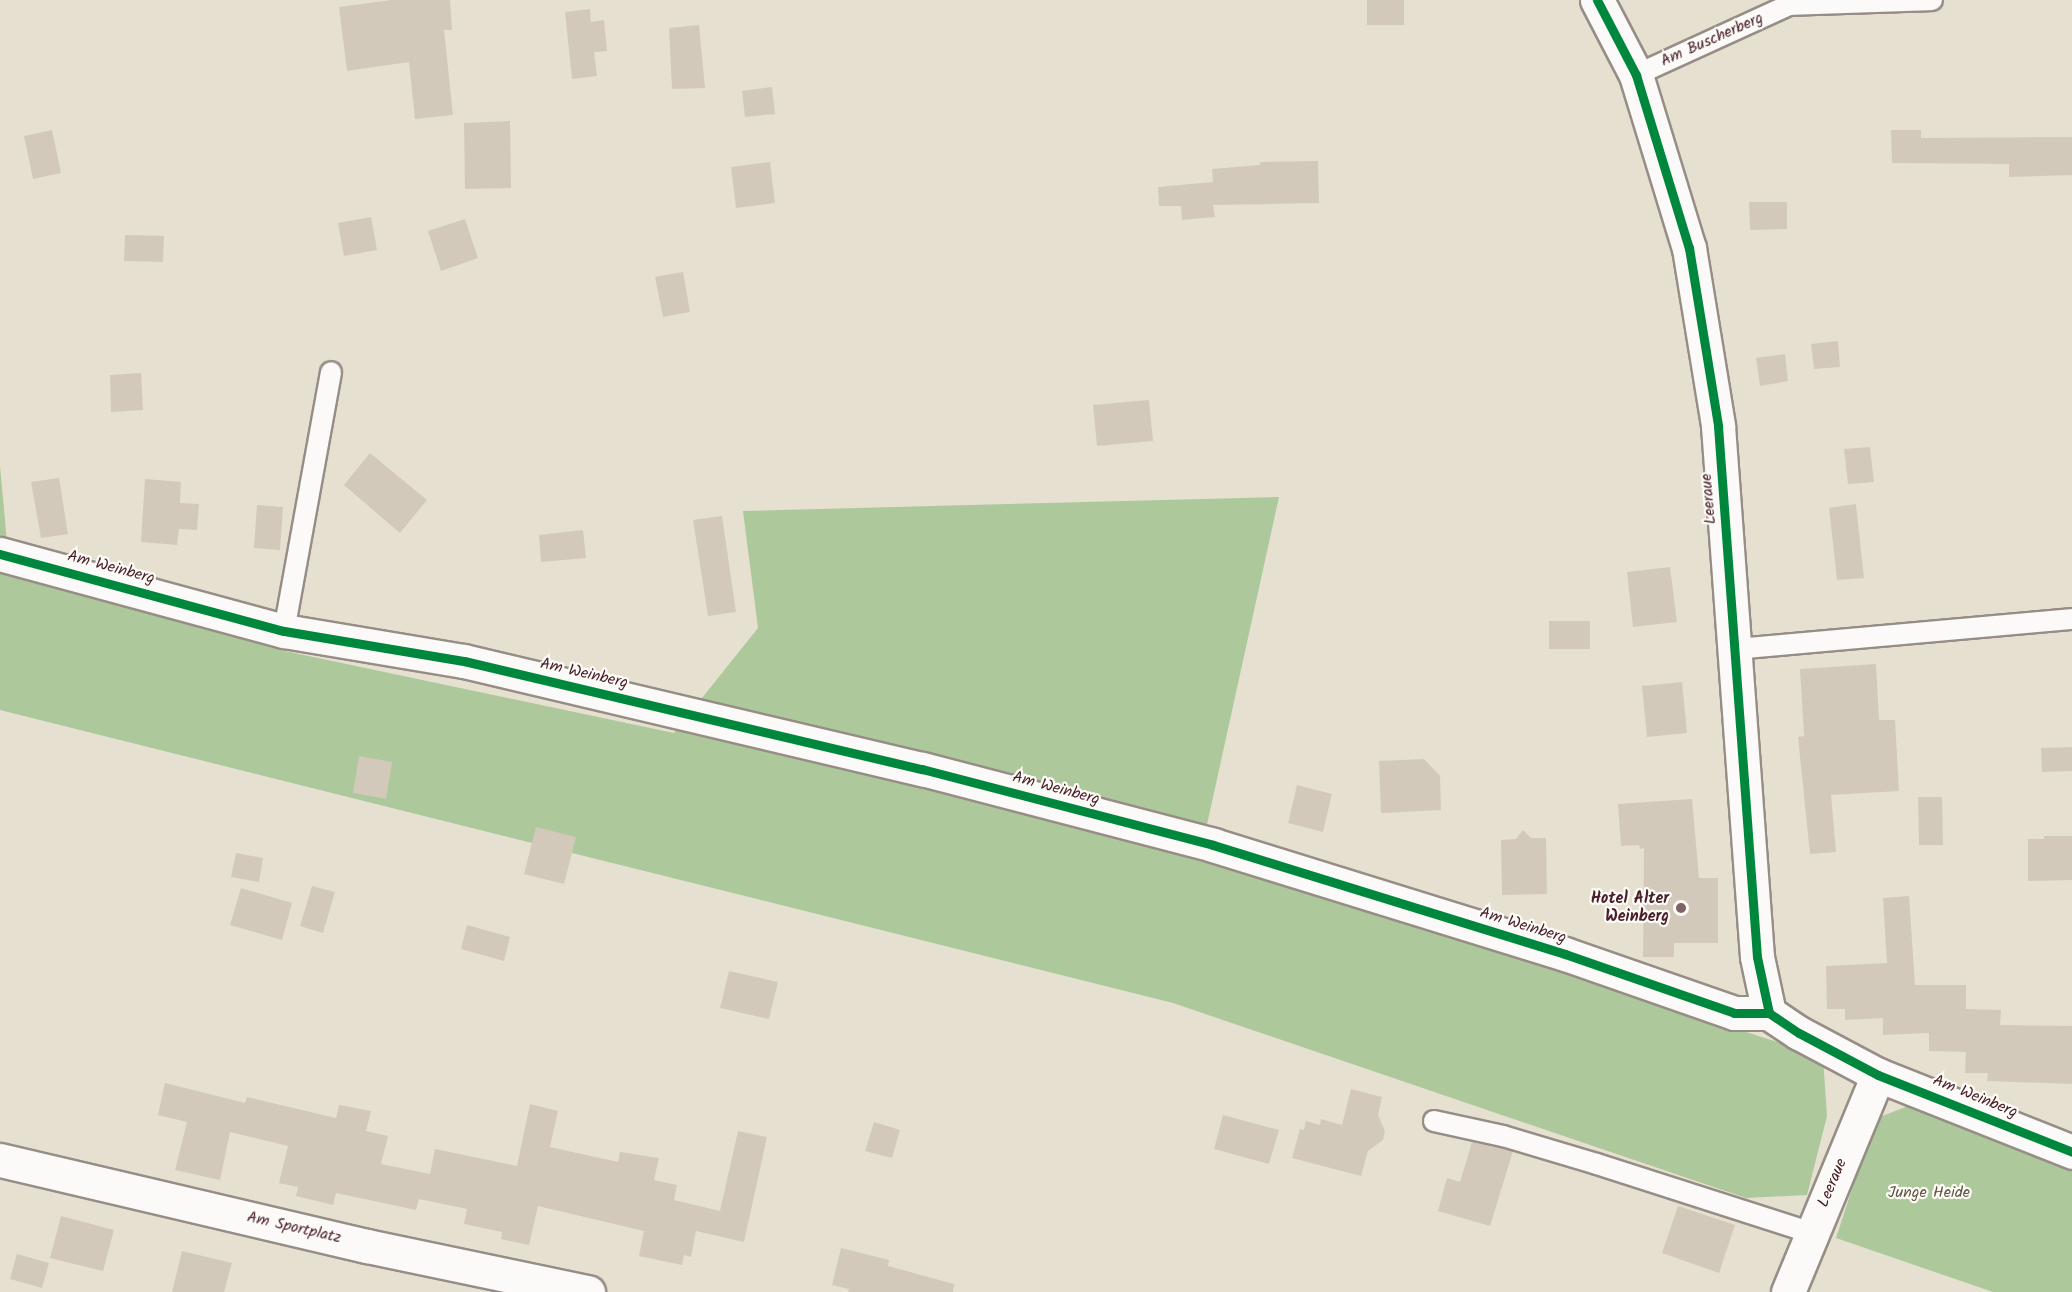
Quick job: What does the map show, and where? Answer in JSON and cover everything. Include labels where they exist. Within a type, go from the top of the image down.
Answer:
[{"type":"street","name":"Leeraue","points":[[1597,0],[1636,75],[1689,248],[1718,426],[1736,649],[1745,819],[1757,957],[1769,1012]]},
{"type":"street","name":"Am Weinberg","points":[[0,554],[284,631],[464,661],[955,778],[1213,845],[1565,954],[1734,1013],[1769,1012],[1799,1033],[1878,1075],[2072,1152]]},
{"type":"street","name":"Leeraue","points":[[1788,1292],[1878,1075]]},
{"type":"street","name":"Am Sportplatz","points":[[0,1160],[367,1246],[588,1292]]},
{"type":"lane","name":"Am Buscherberg","points":[[1636,75],[1789,5],[1932,0]]},
{"type":"lane","points":[[284,631],[331,372]]},
{"type":"lane","points":[[1736,649],[2072,619]]},
{"type":"lane","points":[[1434,1121],[1503,1136],[1556,1151],[1812,1233]]},
{"type":"green space","points":[[0,466],[10,575],[280,650],[674,733],[758,628],[743,511],[1279,497],[1199,861],[1402,920],[1823,1057],[1827,1116],[1807,1195],[1746,1198],[1173,1003],[0,710]]},
{"type":"green space","name":"Junge Heide","points":[[1908,1106],[2072,1168],[2072,1292],[1993,1292],[1836,1238],[1875,1119]]},
{"type":"building","points":[[391,0],[450,0],[452,30],[444,30],[453,115],[415,119],[409,62],[347,71],[339,7]]},
{"type":"building","points":[[1367,0],[1404,0],[1404,25],[1367,25]]},
{"type":"building","points":[[590,9],[591,22],[604,20],[607,51],[594,52],[597,76],[572,79],[565,12]]},
{"type":"building","points":[[699,25],[705,88],[672,89],[669,28]]},
{"type":"building","points":[[772,87],[775,114],[745,117],[742,91]]},
{"type":"building","points":[[510,121],[511,188],[465,189],[464,123]]},
{"type":"building","points":[[52,130],[61,173],[33,179],[24,136]]},
{"type":"building","points":[[1891,130],[1921,130],[1921,138],[2072,137],[2072,175],[2009,177],[2009,164],[1892,163]]},
{"type":"building","points":[[1318,161],[1319,203],[1213,205],[1215,217],[1182,220],[1181,206],[1159,206],[1158,187],[1213,182],[1212,169],[1260,165],[1260,162]]},
{"type":"building","points":[[770,162],[775,203],[736,208],[731,167]]},
{"type":"building","points":[[1749,202],[1787,202],[1787,229],[1750,230]]},
{"type":"building","points":[[371,217],[377,250],[344,256],[338,223]]},
{"type":"building","points":[[465,219],[478,258],[441,271],[428,231]]},
{"type":"building","points":[[125,235],[164,236],[163,262],[124,261]]},
{"type":"building","points":[[683,272],[690,312],[663,317],[655,277]]},
{"type":"building","points":[[1838,341],[1840,367],[1814,369],[1811,344]]},
{"type":"building","points":[[1785,354],[1788,381],[1760,386],[1756,358]]},
{"type":"building","points":[[141,373],[143,410],[111,412],[110,375]]},
{"type":"building","points":[[1149,400],[1153,441],[1097,446],[1093,405]]},
{"type":"building","points":[[1870,447],[1874,482],[1848,484],[1844,449]]},
{"type":"building","points":[[370,453],[427,500],[400,533],[344,485]]},
{"type":"building","points":[[59,478],[68,534],[41,538],[31,482]]},
{"type":"building","points":[[145,479],[181,482],[180,503],[199,504],[197,530],[179,529],[177,545],[141,542]]},
{"type":"building","points":[[1856,504],[1864,578],[1837,580],[1829,508]]},
{"type":"building","points":[[257,505],[283,507],[280,550],[254,548]]},
{"type":"building","points":[[722,516],[736,612],[708,616],[693,520]]},
{"type":"building","points":[[583,530],[586,558],[541,562],[539,535]]},
{"type":"building","points":[[1670,567],[1677,622],[1633,627],[1627,572]]},
{"type":"building","points":[[1549,621],[1590,621],[1590,649],[1549,649]]},
{"type":"building","points":[[1876,664],[1879,720],[1895,720],[1899,791],[1831,795],[1836,852],[1810,854],[1798,737],[1804,736],[1800,669]]},
{"type":"building","points":[[1682,682],[1687,733],[1647,737],[1642,686]]},
{"type":"building","points":[[2072,747],[2072,771],[2042,772],[2041,748]]},
{"type":"building","points":[[359,756],[392,762],[386,799],[353,793]]},
{"type":"building","points":[[1424,759],[1440,776],[1441,810],[1381,813],[1379,761]]},
{"type":"building","points":[[1297,785],[1332,794],[1323,832],[1288,823]]},
{"type":"building","points":[[1918,797],[1942,797],[1943,845],[1919,845]]},
{"type":"building","points":[[1692,799],[1699,878],[1718,878],[1718,943],[1674,943],[1674,957],[1643,957],[1644,848],[1640,849],[1639,845],[1621,846],[1618,804]]},
{"type":"building","points":[[536,827],[576,837],[564,884],[524,874]]},
{"type":"building","points":[[1523,830],[1531,838],[1546,838],[1547,894],[1502,895],[1501,840],[1516,839]]},
{"type":"building","points":[[2044,836],[2072,836],[2072,880],[2028,881],[2028,839],[2044,839]]},
{"type":"building","points":[[236,853],[263,858],[259,882],[231,877]]},
{"type":"building","points":[[312,886],[335,892],[323,933],[300,926]]},
{"type":"building","points":[[241,888],[292,903],[282,940],[230,925]]},
{"type":"building","points":[[1909,896],[1915,985],[1966,985],[1966,1009],[2001,1010],[2000,1025],[2072,1026],[2072,1084],[1987,1081],[1988,1073],[1965,1073],[1966,1052],[1929,1051],[1929,1033],[1883,1035],[1883,1018],[1845,1020],[1845,1009],[1827,1009],[1826,966],[1887,963],[1883,898]]},
{"type":"building","points":[[467,925],[510,937],[504,961],[461,949]]},
{"type":"building","points":[[729,971],[778,982],[769,1019],[720,1008]]},
{"type":"building","points":[[165,1083],[245,1103],[247,1097],[336,1118],[339,1105],[371,1111],[366,1131],[388,1136],[381,1164],[430,1174],[435,1149],[517,1166],[530,1104],[558,1111],[550,1147],[618,1162],[620,1152],[659,1158],[654,1180],[677,1185],[674,1200],[720,1211],[738,1131],[767,1137],[744,1242],[696,1231],[691,1257],[684,1255],[682,1265],[639,1256],[644,1231],[538,1206],[529,1245],[501,1239],[502,1232],[464,1224],[467,1209],[419,1199],[416,1210],[336,1193],[333,1205],[296,1196],[298,1187],[279,1183],[288,1146],[230,1132],[220,1180],[175,1170],[187,1122],[158,1115]]},
{"type":"building","points":[[1351,1089],[1382,1097],[1378,1115],[1385,1131],[1383,1140],[1368,1151],[1361,1176],[1292,1158],[1300,1129],[1304,1130],[1306,1121],[1320,1125],[1321,1119],[1342,1125]]},
{"type":"building","points":[[1223,1115],[1279,1130],[1269,1164],[1214,1149]]},
{"type":"building","points":[[874,1122],[900,1130],[892,1158],[865,1151]]},
{"type":"building","points":[[1472,1142],[1513,1151],[1490,1226],[1438,1211],[1447,1178],[1460,1182]]},
{"type":"building","points":[[1678,1206],[1735,1225],[1719,1273],[1662,1253]]},
{"type":"building","points":[[61,1216],[114,1230],[103,1271],[50,1258]]},
{"type":"building","points":[[841,1248],[889,1260],[888,1266],[954,1284],[953,1292],[848,1292],[849,1289],[832,1285]]},
{"type":"building","points":[[182,1251],[232,1263],[224,1292],[172,1292]]},
{"type":"building","points":[[17,1254],[49,1263],[42,1288],[10,1279]]},
{"type":"cycle path","points":[[1597,0],[1636,75],[1689,248],[1718,426],[1757,957],[1769,1013]]},
{"type":"cycle path","points":[[0,554],[284,631],[464,661],[922,769],[1213,845],[1565,954],[1734,1013],[1769,1013],[1799,1033],[1878,1075],[2072,1152]]},
{"type":"place","name":"Hotel Alter Weinberg","points":[[1681,908]]}]
